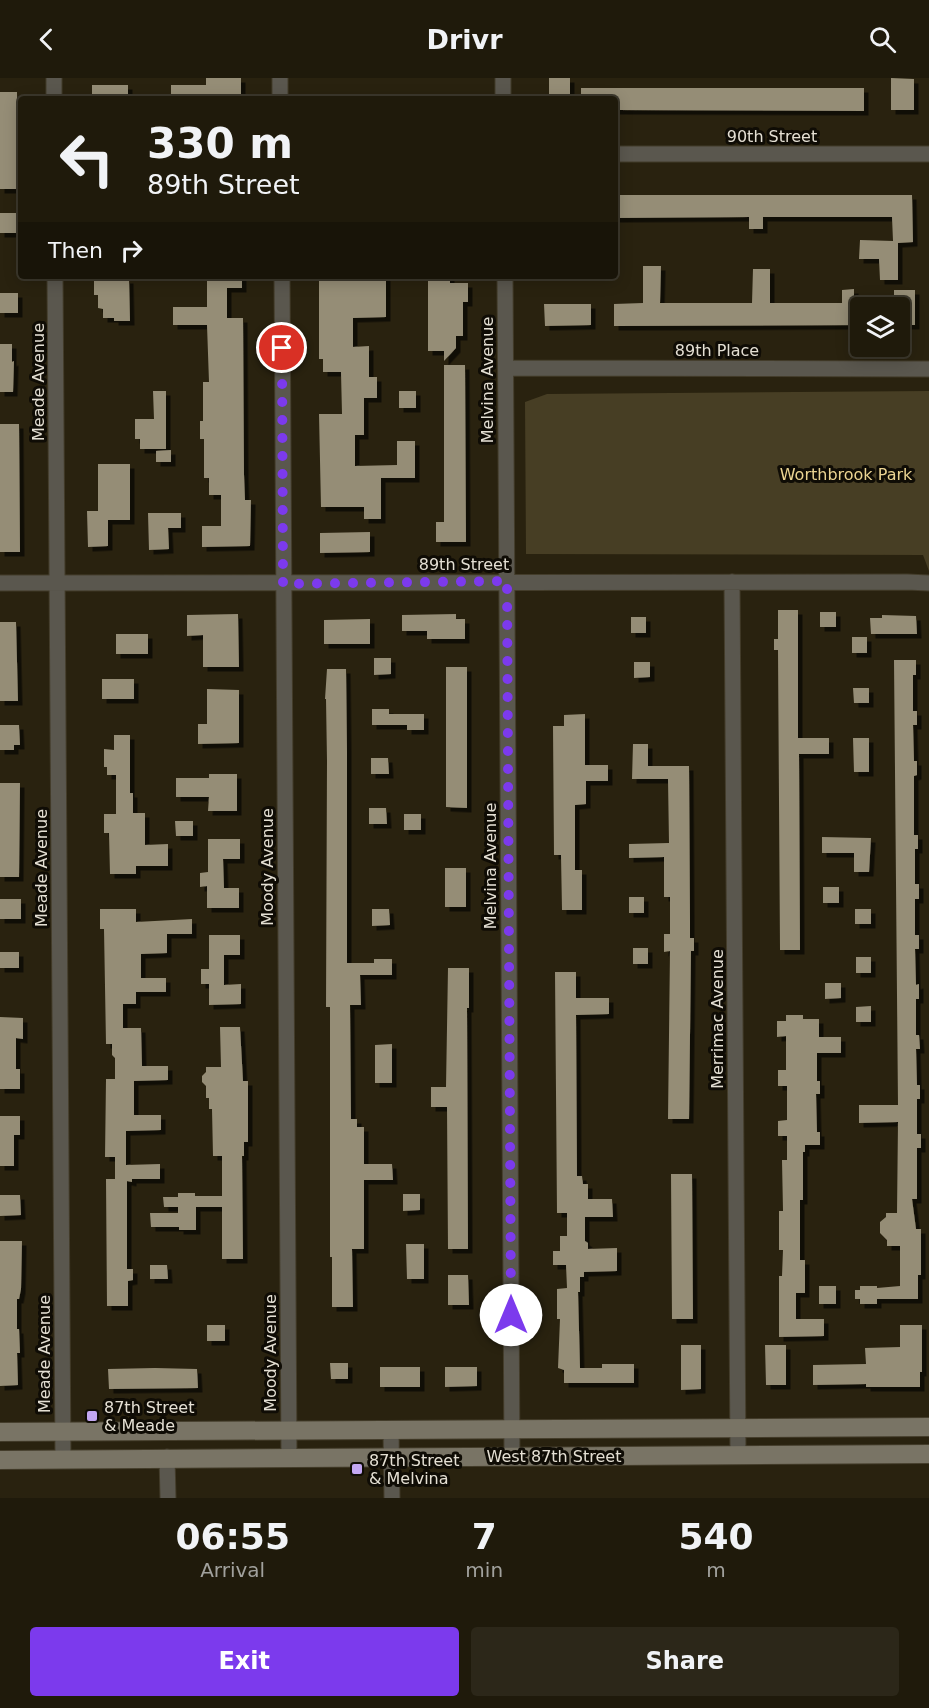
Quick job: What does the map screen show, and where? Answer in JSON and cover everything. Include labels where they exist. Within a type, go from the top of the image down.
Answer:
[{"type":"main road","name":"West 87th Street","points":[[0,1432],[929,1427]]},
{"type":"main road","name":"West 87th Street","points":[[0,1460],[929,1454]]},
{"type":"street","points":[[54,78],[54,96]]},
{"type":"street","points":[[280,78],[280,96]]},
{"type":"street","points":[[503,78],[503,96]]},
{"type":"street","name":"90th Street","points":[[618,154],[929,154]]},
{"type":"street","name":"Meade Avenue","points":[[55,279],[63,1459]]},
{"type":"street","name":"Moody Avenue","points":[[282,279],[289,1458]]},
{"type":"street","name":"Melvina Avenue","points":[[504,279],[513,1456]]},
{"type":"street","name":"89th Place","points":[[506,368],[929,369]]},
{"type":"street","name":"89th Street","points":[[0,583],[283,584],[507,581],[929,583]]},
{"type":"street","name":"Merrimac Avenue","points":[[732,582],[738,1455]]},
{"type":"street","points":[[391,1430],[392,1498]]},
{"type":"street","points":[[167,1458],[168,1498]]},
{"type":"green space","name":"Worthbrook Park","points":[[929,391],[929,571],[923,555],[526,554],[525,402],[547,394]]},
{"type":"building","points":[[206,78],[241,78],[241,96],[171,96],[171,85],[206,85]]},
{"type":"building","points":[[549,78],[570,78],[570,96],[549,96]]},
{"type":"building","points":[[891,78],[914,79],[914,110],[891,110]]},
{"type":"building","points":[[92,85],[128,85],[128,96],[92,96]]},
{"type":"building","points":[[581,88],[864,88],[864,111],[618,110],[618,96],[581,96]]},
{"type":"building","points":[[0,92],[17,92],[18,189],[0,189]]},
{"type":"building","points":[[618,195],[912,195],[913,242],[898,243],[898,280],[880,280],[879,259],[859,259],[860,240],[893,241],[892,217],[763,217],[763,229],[749,229],[749,217],[618,218]]},
{"type":"building","points":[[0,213],[18,213],[18,233],[0,233]]},
{"type":"building","points":[[643,266],[661,266],[660,303],[752,303],[753,269],[770,269],[770,303],[842,303],[842,290],[854,289],[854,297],[850,297],[850,325],[614,326],[614,304],[643,303]]},
{"type":"building","points":[[94,279],[129,279],[130,321],[103,318],[103,309],[98,308],[98,295],[94,295]]},
{"type":"building","points":[[207,279],[242,279],[242,288],[227,288],[227,318],[243,318],[244,475],[245,500],[251,500],[250,546],[202,547],[202,526],[221,526],[221,495],[209,495],[209,478],[204,478],[204,439],[200,439],[200,421],[203,421],[203,382],[209,382],[207,325],[173,325],[173,307],[207,307]]},
{"type":"building","points":[[319,279],[386,279],[386,317],[353,318],[353,347],[369,346],[369,377],[377,377],[377,398],[364,398],[364,435],[355,435],[355,466],[397,465],[397,441],[415,441],[415,478],[381,478],[381,519],[364,519],[364,507],[321,507],[319,414],[342,414],[341,372],[323,372],[323,359],[319,359]]},
{"type":"building","points":[[428,279],[450,279],[450,283],[468,283],[468,302],[463,302],[463,336],[456,336],[456,348],[444,361],[444,351],[428,351]]},
{"type":"building","points":[[894,290],[915,290],[915,325],[910,325],[910,297],[894,297]]},
{"type":"building","points":[[0,293],[18,293],[18,313],[0,313]]},
{"type":"building","points":[[544,304],[591,304],[591,325],[545,326]]},
{"type":"building","points":[[0,344],[12,344],[13,392],[0,392]]},
{"type":"building","points":[[444,365],[465,365],[466,542],[436,542],[436,522],[444,522]]},
{"type":"building","points":[[153,391],[166,391],[166,449],[140,449],[140,439],[135,439],[135,419],[154,419]]},
{"type":"building","points":[[399,391],[416,391],[416,408],[399,408]]},
{"type":"building","points":[[0,424],[19,424],[20,552],[0,552]]},
{"type":"building","points":[[171,450],[171,462],[156,462],[156,451]]},
{"type":"building","points":[[98,464],[130,464],[130,520],[108,520],[108,546],[88,547],[87,511],[98,511]]},
{"type":"building","points":[[148,513],[181,513],[181,528],[168,528],[169,549],[149,550]]},
{"type":"building","points":[[370,532],[370,552],[320,553],[320,533]]},
{"type":"building","points":[[778,610],[798,610],[798,738],[829,738],[829,754],[799,754],[800,950],[780,950],[778,650],[774,650],[774,639],[778,639]]},
{"type":"building","points":[[820,612],[836,612],[836,627],[820,627]]},
{"type":"building","points":[[238,614],[239,667],[203,667],[203,635],[187,636],[187,615]]},
{"type":"building","points":[[456,614],[456,619],[465,619],[465,639],[427,639],[427,631],[402,631],[402,615]]},
{"type":"building","points":[[882,615],[916,616],[917,634],[871,634],[870,618],[882,618]]},
{"type":"building","points":[[631,617],[646,617],[646,633],[631,633]]},
{"type":"building","points":[[370,619],[370,644],[324,644],[324,620]]},
{"type":"building","points":[[0,622],[16,622],[18,701],[0,701]]},
{"type":"building","points":[[116,634],[148,634],[148,654],[116,654]]},
{"type":"building","points":[[852,637],[867,637],[867,653],[852,653]]},
{"type":"building","points":[[374,658],[391,658],[391,674],[374,675]]},
{"type":"building","points":[[894,660],[916,660],[916,675],[913,675],[913,711],[917,711],[917,725],[913,725],[914,761],[917,761],[917,775],[914,776],[914,835],[918,835],[918,849],[915,849],[915,884],[919,884],[919,899],[915,899],[915,935],[919,935],[919,949],[915,949],[916,985],[919,984],[919,999],[916,999],[916,1035],[919,1035],[920,1049],[916,1049],[917,1085],[920,1085],[920,1099],[917,1099],[917,1134],[921,1134],[921,1148],[917,1148],[917,1199],[912,1199],[916,1229],[921,1229],[921,1275],[918,1275],[918,1299],[877,1299],[877,1304],[860,1304],[860,1299],[855,1299],[855,1290],[860,1290],[860,1286],[877,1286],[877,1288],[900,1286],[900,1246],[887,1246],[887,1240],[880,1233],[880,1222],[886,1217],[886,1213],[897,1213],[898,1122],[859,1123],[859,1105],[898,1105]]},
{"type":"building","points":[[634,662],[650,662],[650,677],[634,678]]},
{"type":"building","points":[[446,667],[467,667],[467,808],[446,807]]},
{"type":"building","points":[[327,669],[346,669],[347,963],[374,963],[374,959],[392,959],[392,975],[360,975],[361,1005],[350,1005],[351,1119],[357,1119],[357,1127],[364,1127],[364,1164],[392,1164],[393,1180],[364,1180],[364,1249],[352,1249],[353,1307],[332,1307],[330,1007],[326,1007],[325,699]]},
{"type":"building","points":[[102,679],[134,679],[134,699],[102,699]]},
{"type":"building","points":[[853,688],[869,688],[869,703],[854,703]]},
{"type":"building","points":[[207,689],[239,690],[239,743],[198,744],[198,724],[207,724]]},
{"type":"building","points":[[372,709],[389,709],[389,714],[424,714],[424,730],[407,730],[407,725],[372,725]]},
{"type":"building","points":[[585,714],[585,765],[608,765],[608,781],[586,781],[586,804],[575,805],[575,870],[582,870],[582,910],[562,910],[561,855],[554,855],[553,726],[564,726],[564,715]]},
{"type":"building","points":[[0,725],[19,725],[20,745],[14,745],[14,750],[0,750]]},
{"type":"building","points":[[114,735],[130,735],[130,793],[133,793],[133,813],[145,813],[145,845],[168,844],[168,866],[136,866],[136,874],[110,874],[109,833],[104,833],[104,814],[116,814],[116,775],[107,775],[107,767],[104,767],[104,749],[114,750]]},
{"type":"building","points":[[853,738],[869,738],[869,772],[854,772]]},
{"type":"building","points":[[633,744],[648,744],[648,766],[689,766],[690,938],[694,938],[694,951],[691,951],[689,1119],[668,1119],[670,951],[664,952],[664,934],[670,934],[670,897],[664,897],[664,857],[629,858],[629,844],[669,843],[668,779],[632,779]]},
{"type":"building","points":[[371,758],[388,758],[389,774],[371,774]]},
{"type":"building","points":[[209,774],[237,774],[237,811],[208,811],[209,797],[176,797],[176,778],[209,778]]},
{"type":"building","points":[[0,783],[20,783],[19,877],[0,877]]},
{"type":"building","points":[[369,808],[386,808],[387,824],[369,824]]},
{"type":"building","points":[[404,814],[421,814],[421,830],[404,830]]},
{"type":"building","points":[[175,821],[193,821],[193,836],[176,836]]},
{"type":"building","points":[[822,837],[871,838],[869,872],[854,872],[854,853],[822,853]]},
{"type":"building","points":[[208,839],[240,839],[240,859],[223,859],[224,888],[239,888],[239,908],[207,908],[207,886],[200,887],[200,873],[208,872]]},
{"type":"building","points":[[445,868],[466,868],[466,907],[445,907]]},
{"type":"building","points":[[823,887],[839,887],[839,903],[823,903]]},
{"type":"building","points":[[629,897],[644,897],[644,913],[629,913]]},
{"type":"building","points":[[0,899],[21,899],[21,919],[0,919]]},
{"type":"building","points":[[100,909],[136,909],[136,922],[192,919],[192,934],[167,934],[167,953],[141,954],[141,978],[166,978],[166,992],[136,992],[136,1004],[123,1004],[123,1028],[141,1028],[142,1066],[168,1066],[168,1080],[134,1081],[134,1115],[161,1115],[161,1130],[126,1131],[126,1165],[160,1164],[160,1179],[127,1181],[127,1269],[133,1269],[133,1280],[128,1281],[128,1306],[107,1306],[106,1179],[115,1179],[115,1157],[105,1157],[106,1079],[115,1079],[115,1058],[112,1055],[112,1044],[106,1044],[104,929],[100,929]]},
{"type":"building","points":[[372,909],[389,909],[390,925],[372,926]]},
{"type":"building","points":[[855,909],[871,909],[871,924],[855,924]]},
{"type":"building","points":[[209,935],[240,935],[240,955],[224,955],[224,985],[241,984],[241,1004],[209,1005],[209,984],[201,984],[201,969],[209,969]]},
{"type":"building","points":[[633,948],[648,948],[648,964],[633,964]]},
{"type":"building","points":[[0,952],[19,952],[19,968],[0,968]]},
{"type":"building","points":[[856,957],[871,957],[871,973],[856,973]]},
{"type":"building","points":[[448,968],[469,968],[469,1008],[467,1008],[468,1249],[448,1249],[447,1107],[431,1107],[431,1087],[446,1087]]},
{"type":"building","points":[[555,972],[576,972],[576,998],[609,998],[609,1014],[576,1015],[577,1176],[582,1176],[583,1184],[588,1184],[588,1199],[612,1199],[613,1217],[585,1217],[585,1241],[588,1243],[588,1249],[617,1248],[617,1271],[584,1272],[584,1277],[580,1277],[580,1292],[578,1292],[580,1368],[602,1368],[602,1364],[634,1364],[634,1383],[564,1383],[564,1370],[558,1368],[560,1319],[557,1319],[557,1289],[567,1288],[566,1265],[553,1265],[553,1251],[560,1251],[560,1236],[567,1236],[567,1213],[557,1213]]},
{"type":"building","points":[[825,983],[841,983],[841,998],[825,999]]},
{"type":"building","points":[[871,1006],[871,1022],[856,1022],[856,1007]]},
{"type":"building","points":[[786,1015],[803,1015],[803,1019],[819,1019],[819,1037],[841,1037],[841,1053],[817,1053],[817,1081],[820,1081],[820,1094],[816,1094],[817,1132],[820,1132],[820,1145],[805,1145],[803,1200],[800,1200],[800,1260],[805,1260],[805,1293],[796,1293],[796,1319],[824,1319],[824,1336],[779,1337],[779,1276],[782,1276],[783,1250],[779,1250],[779,1211],[783,1211],[782,1160],[787,1160],[787,1136],[778,1136],[778,1121],[787,1120],[787,1086],[778,1086],[778,1070],[786,1070],[786,1036],[777,1037],[777,1021],[786,1021]]},
{"type":"building","points":[[0,1017],[23,1018],[23,1039],[16,1038],[16,1069],[20,1069],[20,1089],[0,1089]]},
{"type":"building","points":[[220,1027],[240,1027],[243,1081],[248,1081],[248,1142],[244,1142],[244,1156],[242,1156],[243,1259],[222,1259],[222,1207],[196,1207],[196,1230],[179,1230],[179,1227],[151,1227],[150,1213],[178,1213],[178,1207],[164,1207],[163,1197],[178,1197],[178,1193],[195,1193],[195,1196],[222,1196],[222,1156],[213,1156],[212,1109],[209,1109],[206,1086],[202,1082],[206,1067],[221,1067]]},
{"type":"building","points":[[392,1044],[392,1083],[375,1083],[375,1045]]},
{"type":"building","points":[[0,1116],[20,1116],[20,1135],[14,1135],[14,1166],[0,1166]]},
{"type":"building","points":[[671,1174],[692,1174],[693,1319],[672,1319]]},
{"type":"building","points":[[403,1194],[420,1194],[420,1210],[403,1211]]},
{"type":"building","points":[[0,1195],[20,1195],[21,1215],[0,1216]]},
{"type":"building","points":[[0,1241],[22,1241],[21,1289],[19,1299],[17,1299],[20,1353],[17,1353],[18,1385],[0,1386]]},
{"type":"building","points":[[406,1244],[424,1244],[424,1279],[407,1279]]},
{"type":"building","points":[[150,1265],[167,1265],[168,1279],[150,1279]]},
{"type":"building","points":[[448,1275],[468,1275],[469,1305],[448,1305]]},
{"type":"building","points":[[819,1286],[836,1286],[836,1304],[819,1304]]},
{"type":"building","points":[[207,1325],[225,1325],[225,1341],[207,1341]]},
{"type":"building","points":[[900,1325],[922,1325],[920,1387],[866,1387],[866,1384],[813,1385],[813,1365],[866,1364],[865,1348],[900,1347]]},
{"type":"building","points":[[681,1345],[701,1345],[701,1389],[681,1390]]},
{"type":"building","points":[[765,1345],[786,1345],[786,1385],[766,1385]]},
{"type":"building","points":[[330,1363],[348,1363],[348,1379],[331,1379]]},
{"type":"building","points":[[380,1367],[420,1367],[420,1387],[380,1387]]},
{"type":"building","points":[[445,1367],[477,1367],[477,1386],[445,1387]]},
{"type":"building","points":[[108,1369],[197,1369],[198,1388],[109,1389]]},
{"type":"place","name":"87th Street & Meade","points":[[92,1416]]},
{"type":"place","name":"87th Street & Melvina","points":[[357,1469]]},
{"type":"route","points":[[282,348],[283,584],[507,581],[511,1315]]}]
